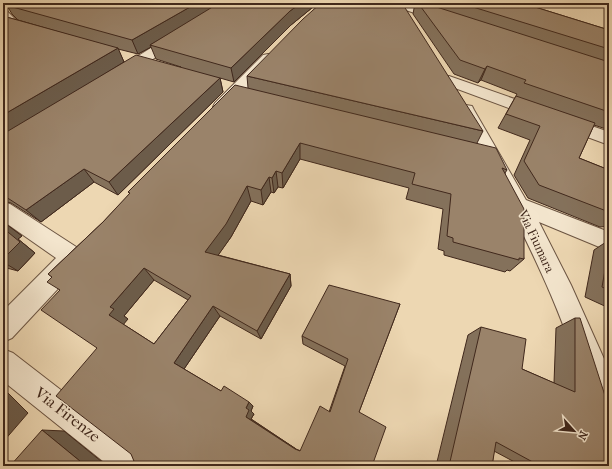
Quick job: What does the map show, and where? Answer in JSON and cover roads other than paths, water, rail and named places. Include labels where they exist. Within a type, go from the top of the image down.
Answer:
[{"type":"street","points":[[398,3],[458,23]]},
{"type":"street","points":[[398,3],[416,31]]},
{"type":"street","points":[[5,11],[12,24],[42,33]]},
{"type":"street","points":[[106,82],[190,30]]},
{"type":"street","points":[[207,121],[281,46]]},
{"type":"street","points":[[124,57],[154,66]]},
{"type":"street","name":"Via Fiumara","points":[[436,62],[494,157],[521,206],[591,357],[609,407]]},
{"type":"street","points":[[449,81],[609,139]]},
{"type":"street","points":[[471,151],[494,157]]},
{"type":"street","points":[[521,206],[609,242]]},
{"type":"street","points":[[3,210],[79,251],[3,329]]},
{"type":"street","name":"Via Firenze","points":[[3,363],[134,466]]}]
